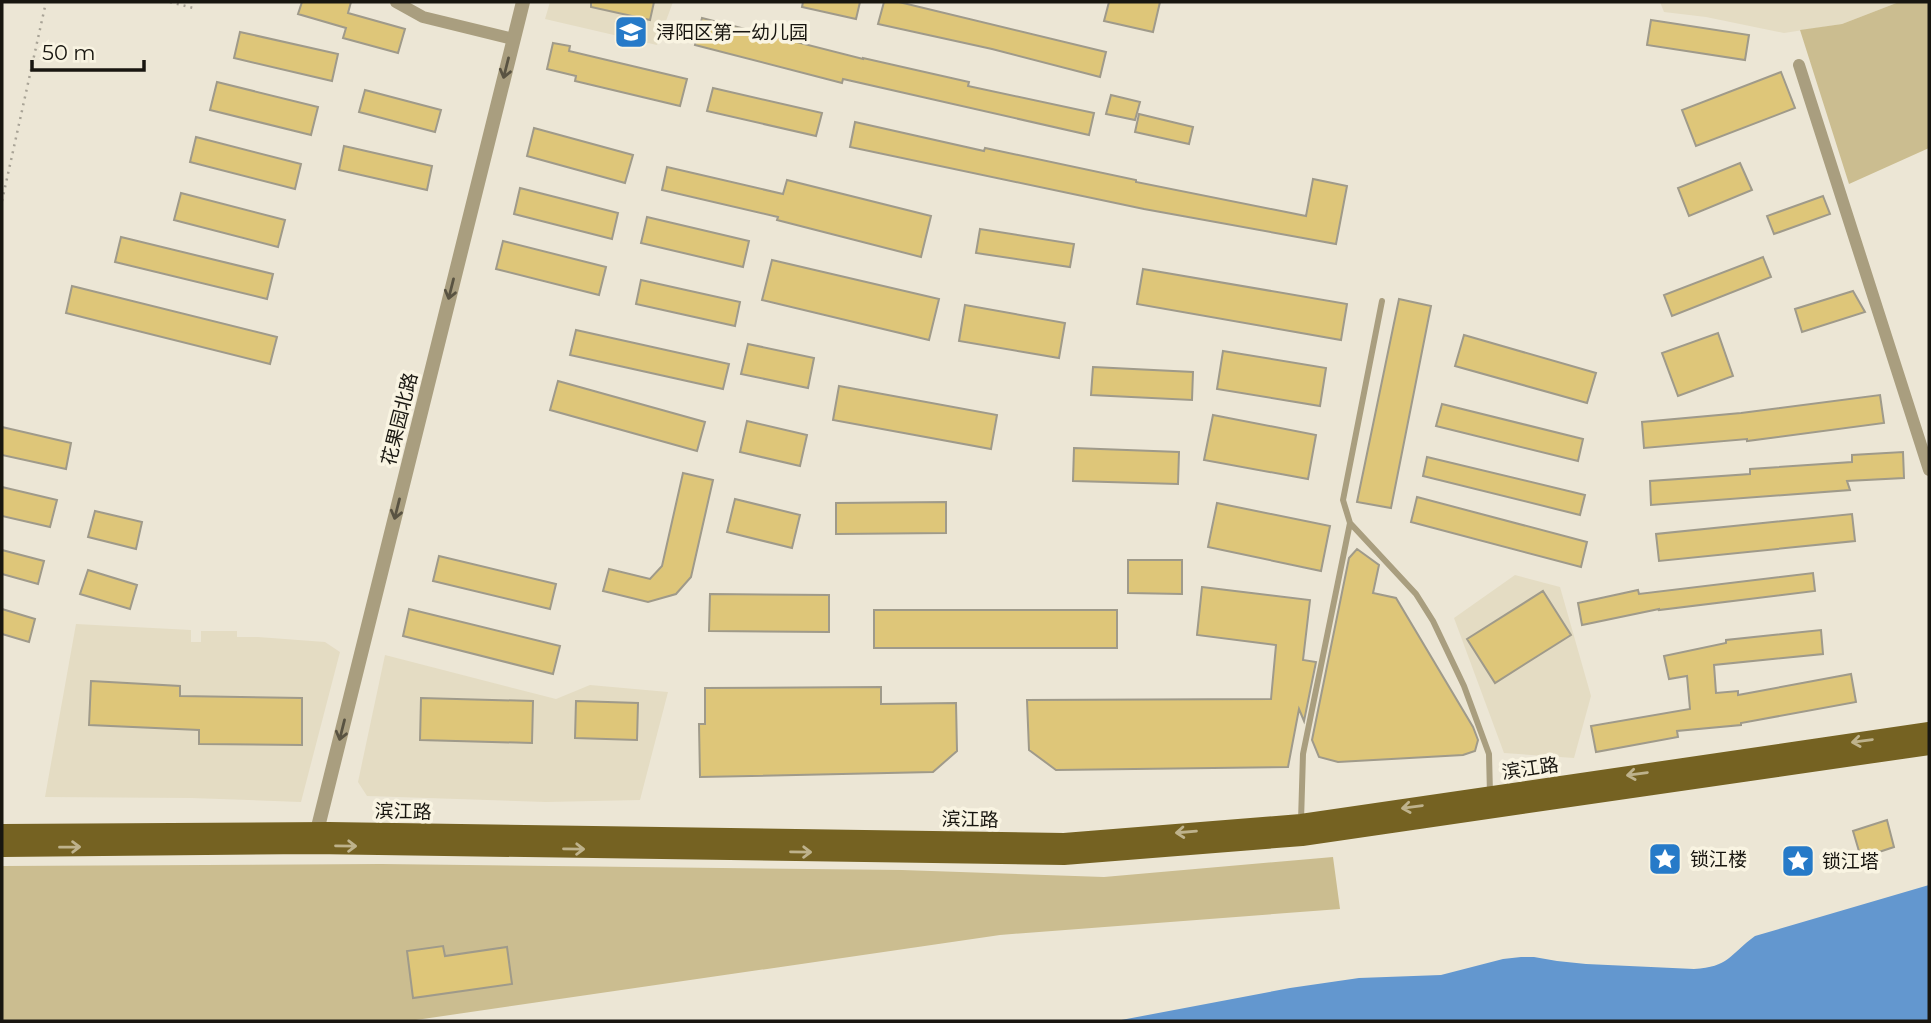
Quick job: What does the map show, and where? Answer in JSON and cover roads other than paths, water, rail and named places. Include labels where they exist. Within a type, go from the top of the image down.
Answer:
[{"type":"main road","name":"滨江路","points":[[2,848],[315,838],[1063,842],[1301,823],[1929,731]]},
{"type":"main road","name":"滨江路","points":[[2,833],[1064,856],[1303,837],[1929,746]]},
{"type":"street","points":[[397,2],[423,17],[513,39]]},
{"type":"street","name":"花果园北路","points":[[315,838],[523,2]]},
{"type":"street","points":[[1799,65],[1929,470]]},
{"type":"lane","points":[[1382,300],[1343,500],[1350,523],[1416,594],[1445,645],[1464,686],[1489,754],[1491,810]]},
{"type":"lane","points":[[1301,823],[1303,754],[1350,523]]},
{"type":"water","points":[[1929,885],[1929,1021],[1116,1021],[1290,988],[1359,978],[1441,975],[1521,957],[1586,964],[1706,968],[1722,963],[1755,936]]},
{"type":"place","name":"浔阳区第一幼儿园","points":[[631,32]]},
{"type":"place","name":"锁江楼","points":[[1665,859]]},
{"type":"place","name":"锁江塔","points":[[1798,861]]}]
